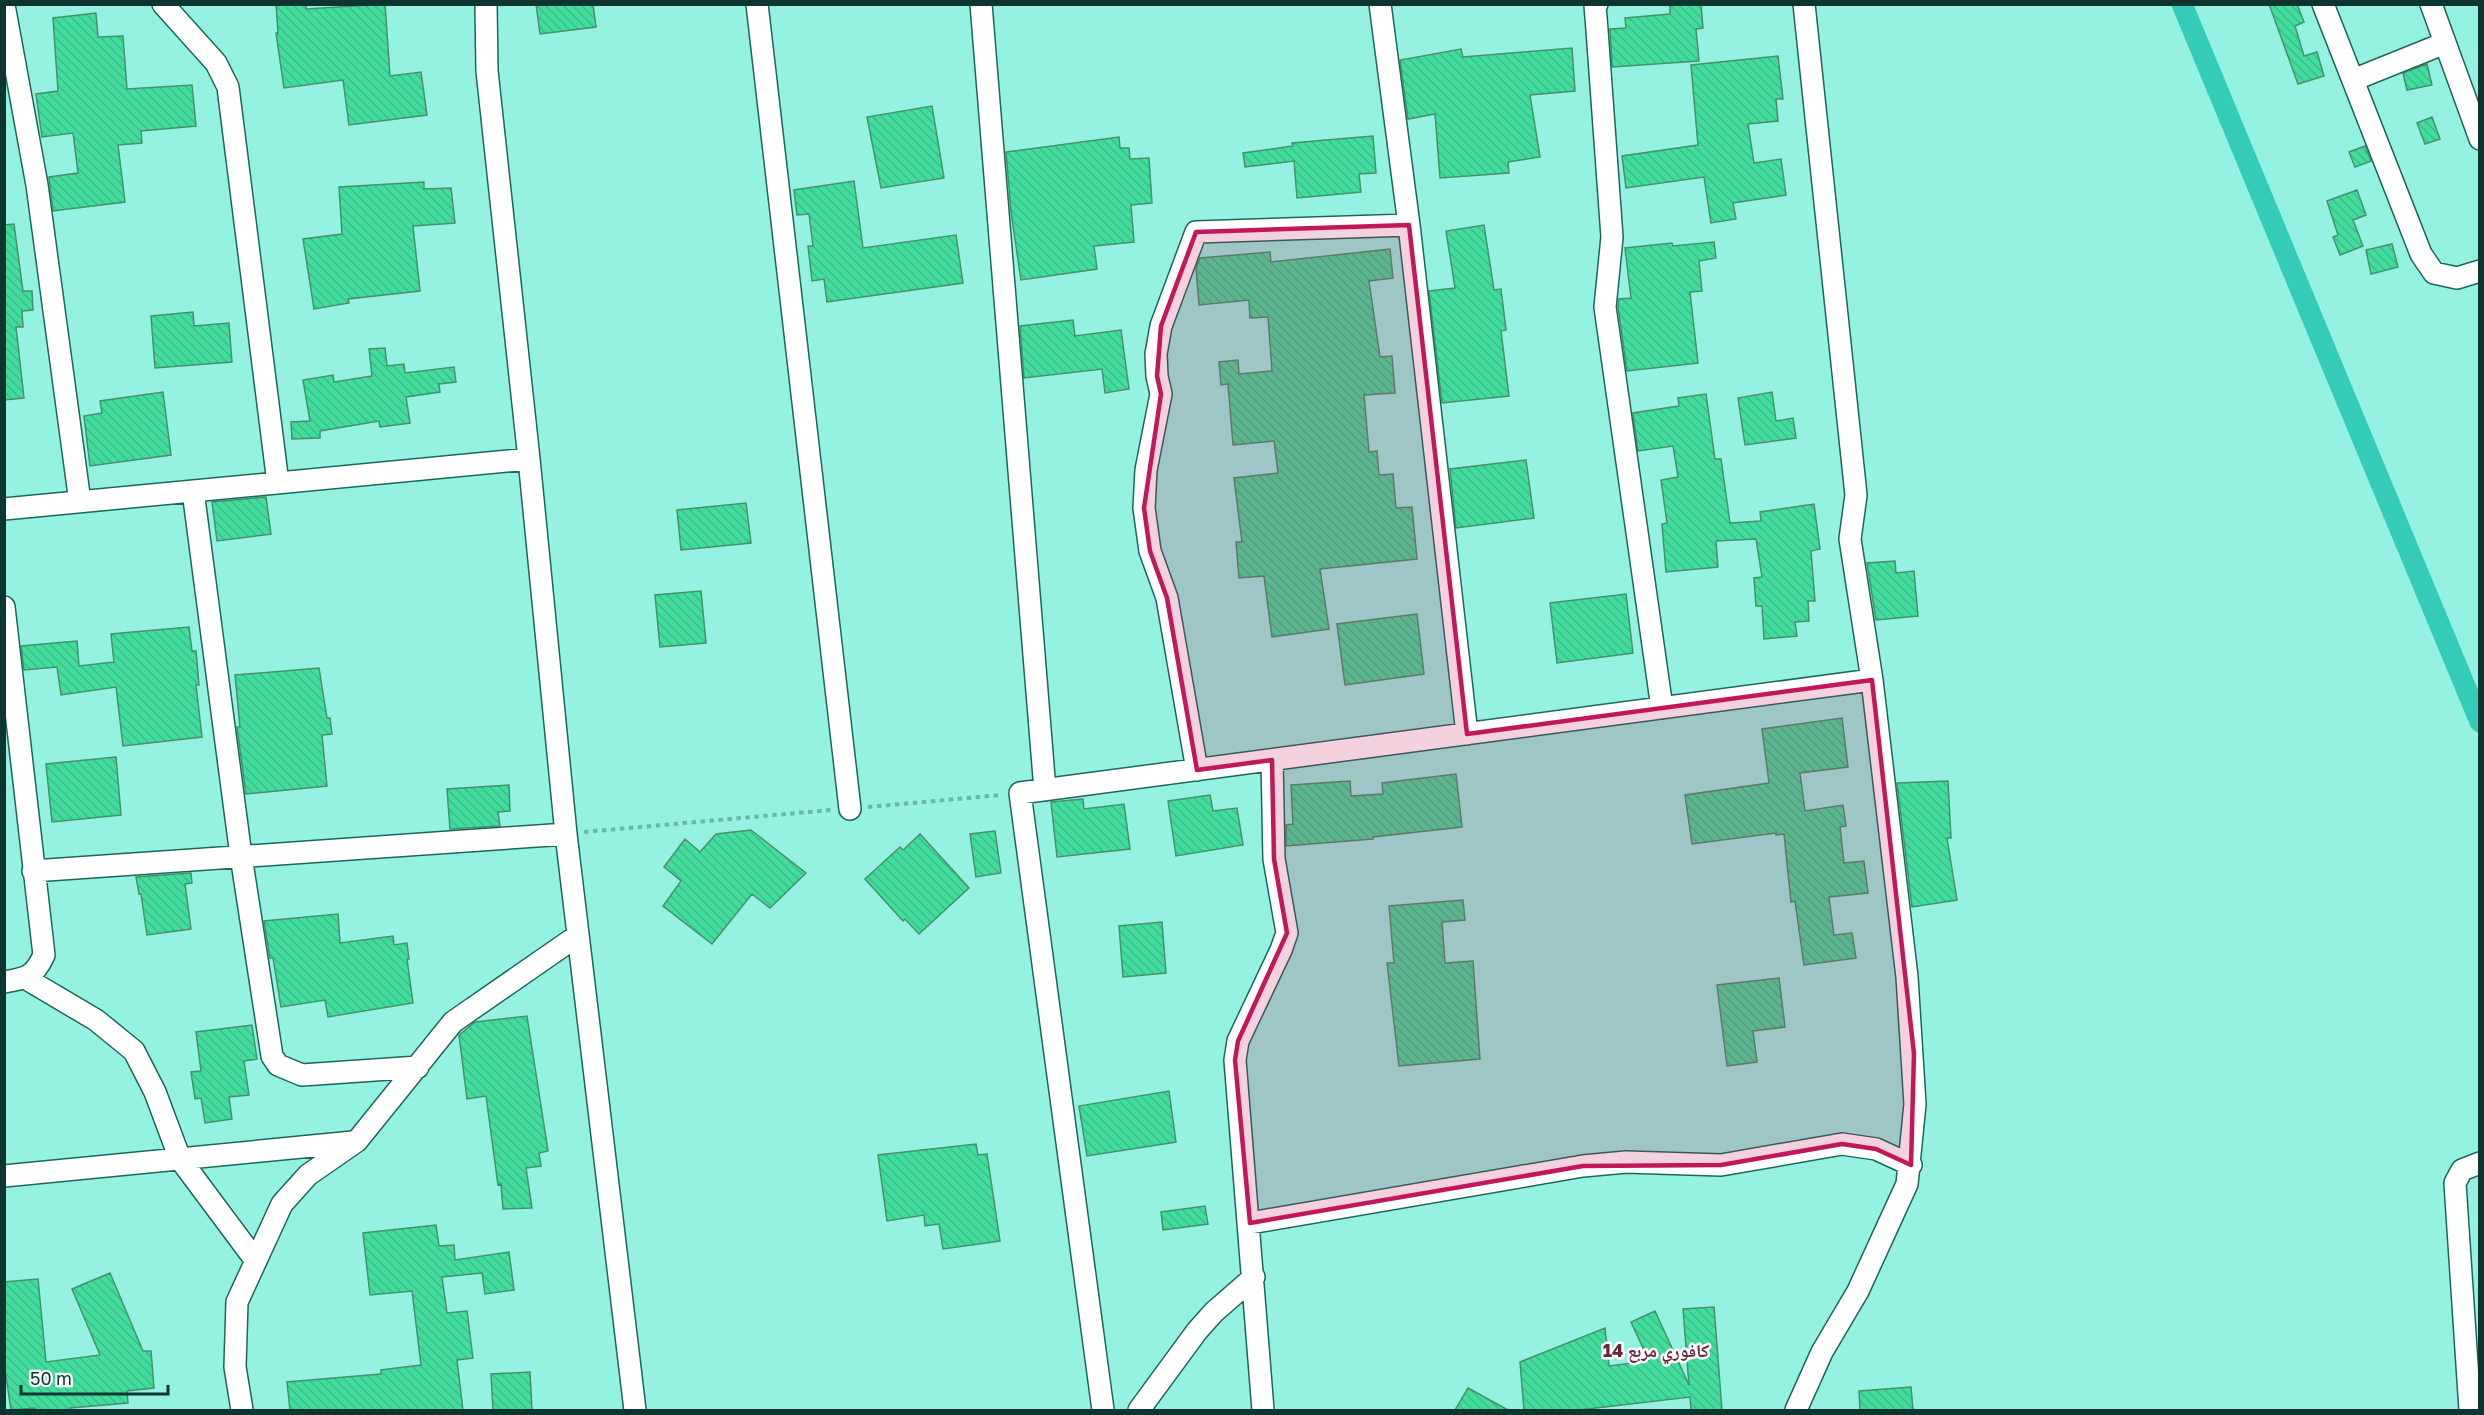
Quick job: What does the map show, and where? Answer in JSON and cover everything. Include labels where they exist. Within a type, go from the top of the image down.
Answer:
[{"type":"street","points":[[163,4],[216,63],[228,87],[278,483]]},
{"type":"street","points":[[486,4],[487,71],[529,459],[566,834],[635,1410]]},
{"type":"street","points":[[757,4],[850,809]]},
{"type":"street","points":[[981,4],[1045,790]]},
{"type":"street","points":[[1380,4],[1409,225],[1467,734]]},
{"type":"street","points":[[1796,1410],[1822,1352],[1858,1291],[1907,1184],[1911,1165],[1915,1104],[1914,1054],[1907,977],[1872,680],[1850,539],[1856,495],[1804,4]]},
{"type":"street","points":[[2323,4],[2421,254],[2434,273],[2457,278],[2480,271]]},
{"type":"street","points":[[2431,4],[2480,139]]},
{"type":"street","points":[[4,5],[37,185],[80,502]]},
{"type":"street","points":[[1596,5],[1612,237],[1605,307],[1662,708]]},
{"type":"street","points":[[2353,80],[2445,43]]},
{"type":"street","points":[[1197,770],[1167,598],[1150,550],[1144,508],[1146,470],[1159,414],[1161,394],[1156,354],[1161,326],[1196,232],[1409,225]]},
{"type":"street","points":[[4,509],[529,459]]},
{"type":"street","points":[[194,491],[241,856],[272,1056],[278,1065],[302,1075],[418,1068]]},
{"type":"street","points":[[4,608],[44,955],[37,970],[15,980]]},
{"type":"street","points":[[1103,1410],[1020,793],[1872,680]]},
{"type":"street","points":[[1263,1410],[1250,1223],[1235,1060],[1238,1041],[1287,933],[1274,859],[1272,760]]},
{"type":"street","points":[[33,871],[566,834]]},
{"type":"street","points":[[242,1410],[235,1367],[237,1302],[282,1204],[308,1175],[357,1141],[453,1022],[577,936]]},
{"type":"street","points":[[15,980],[96,1020],[134,1051],[155,1092],[180,1159],[256,1261]]},
{"type":"street","points":[[4,1176],[357,1141]]},
{"type":"street","points":[[1250,1223],[1583,1166],[1626,1162],[1722,1166],[1842,1144],[1876,1149],[1911,1165]]},
{"type":"street","points":[[2470,1410],[2455,1183],[2462,1170],[2480,1163]]},
{"type":"street","points":[[1139,1410],[1197,1331],[1214,1312],[1254,1277]]},
{"type":"path","points":[[566,834],[1020,793]]},
{"type":"highlighted area","points":[[1409,225],[1467,734],[1872,680],[1914,1054],[1911,1165],[1876,1149],[1842,1144],[1721,1165],[1583,1166],[1250,1223],[1235,1060],[1238,1041],[1287,933],[1274,859],[1272,760],[1197,770],[1167,598],[1150,551],[1144,508],[1161,394],[1157,376],[1161,326],[1196,232]]},
{"type":"building","points":[[276,4],[306,4],[306,9],[385,4],[390,76],[421,72],[427,115],[349,125],[343,80],[284,88],[276,33],[278,33]]},
{"type":"building","points":[[536,4],[593,4],[596,27],[540,34]]},
{"type":"building","points":[[1670,4],[1701,4],[1703,28],[1696,29],[1699,61],[1612,67],[1610,29],[1626,28],[1625,18],[1670,14]]},
{"type":"building","points":[[2269,4],[2297,4],[2304,22],[2295,26],[2304,56],[2317,52],[2324,76],[2298,84]]},
{"type":"building","points":[[96,13],[98,37],[123,36],[127,89],[192,85],[196,126],[141,131],[142,143],[118,145],[125,202],[53,211],[49,177],[78,173],[73,133],[42,137],[36,94],[58,91],[53,18]]},
{"type":"building","points":[[1572,48],[1575,91],[1530,95],[1540,157],[1508,162],[1509,173],[1440,178],[1435,114],[1408,119],[1400,60],[1461,49],[1463,57]]},
{"type":"building","points":[[1778,56],[1783,99],[1776,99],[1778,121],[1748,124],[1754,163],[1781,159],[1786,195],[1733,203],[1736,219],[1711,223],[1704,177],[1626,188],[1622,156],[1698,145],[1691,65]]},
{"type":"building","points":[[2427,64],[2432,85],[2407,90],[2403,73]]},
{"type":"building","points":[[932,106],[944,178],[881,188],[867,117]]},
{"type":"building","points":[[2432,117],[2440,139],[2425,144],[2417,123]]},
{"type":"building","points":[[1373,136],[1376,173],[1359,174],[1361,192],[1297,198],[1294,161],[1245,167],[1243,153],[1293,146],[1292,143]]},
{"type":"building","points":[[1119,137],[1120,148],[1129,148],[1130,159],[1149,158],[1152,203],[1131,205],[1134,242],[1094,246],[1097,269],[1021,280],[1011,212],[1006,152]]},
{"type":"building","points":[[2365,146],[2371,161],[2355,167],[2349,152]]},
{"type":"building","points":[[854,181],[863,248],[956,235],[963,283],[827,302],[824,279],[812,281],[808,246],[813,246],[809,214],[797,215],[794,190]]},
{"type":"building","points":[[424,182],[424,189],[451,188],[455,223],[413,226],[420,291],[348,299],[349,303],[314,309],[303,239],[342,234],[339,187]]},
{"type":"building","points":[[2357,190],[2366,215],[2353,220],[2363,246],[2340,255],[2333,237],[2338,235],[2327,201]]},
{"type":"building","points":[[14,224],[23,291],[32,291],[33,310],[22,311],[23,327],[16,327],[24,398],[4,400],[4,225]]},
{"type":"building","points":[[1484,225],[1494,290],[1501,289],[1506,330],[1501,331],[1509,396],[1442,403],[1429,291],[1455,288],[1446,231]]},
{"type":"building","points":[[1714,242],[1716,258],[1699,261],[1702,291],[1690,292],[1698,363],[1627,371],[1618,307],[1619,299],[1631,298],[1625,248],[1672,243],[1673,246]]},
{"type":"building","points":[[2392,244],[2398,267],[2371,274],[2366,250]]},
{"type":"building","points":[[1390,249],[1393,278],[1369,281],[1380,357],[1392,356],[1395,393],[1364,395],[1369,452],[1377,451],[1379,475],[1393,474],[1396,508],[1412,507],[1417,559],[1320,569],[1329,629],[1272,637],[1264,576],[1239,578],[1236,542],[1242,542],[1234,478],[1278,473],[1274,441],[1233,445],[1228,384],[1221,385],[1219,362],[1238,360],[1239,374],[1272,371],[1268,317],[1250,318],[1249,300],[1199,305],[1196,268],[1200,258],[1270,252],[1271,262]]},
{"type":"building","points":[[193,312],[194,326],[229,323],[232,362],[155,368],[151,316]]},
{"type":"building","points":[[1073,320],[1075,336],[1121,330],[1129,389],[1105,393],[1102,369],[1024,378],[1020,326]]},
{"type":"building","points":[[385,348],[387,366],[404,364],[405,373],[454,367],[456,382],[439,384],[440,392],[406,397],[410,423],[380,427],[379,421],[320,431],[320,438],[292,439],[291,422],[310,421],[303,380],[333,375],[334,382],[372,376],[369,349]]},
{"type":"building","points":[[163,392],[171,455],[90,466],[84,416],[102,413],[100,401]]},
{"type":"building","points":[[1772,392],[1776,421],[1793,418],[1796,438],[1745,445],[1738,398]]},
{"type":"building","points":[[1706,394],[1715,459],[1721,459],[1730,523],[1761,521],[1760,512],[1814,504],[1820,549],[1811,551],[1815,601],[1808,601],[1809,621],[1795,622],[1797,636],[1764,639],[1762,606],[1756,606],[1754,578],[1762,577],[1756,539],[1716,541],[1718,567],[1666,572],[1662,524],[1667,523],[1661,480],[1678,477],[1673,446],[1638,451],[1633,413],[1679,406],[1678,398]]},
{"type":"building","points":[[1526,460],[1534,518],[1456,528],[1450,469]]},
{"type":"building","points":[[266,497],[271,534],[217,541],[212,502]]},
{"type":"building","points":[[746,503],[751,543],[681,550],[677,510]]},
{"type":"building","points":[[1895,561],[1896,573],[1914,571],[1918,616],[1876,620],[1867,563]]},
{"type":"building","points":[[701,591],[706,643],[660,647],[655,595]]},
{"type":"building","points":[[1626,594],[1633,653],[1557,663],[1550,603]]},
{"type":"building","points":[[1417,614],[1424,674],[1345,685],[1337,624]]},
{"type":"building","points":[[189,627],[192,651],[196,651],[199,685],[196,685],[202,737],[123,746],[116,687],[61,695],[57,667],[24,670],[21,646],[77,641],[79,666],[114,662],[111,634]]},
{"type":"building","points":[[319,668],[327,718],[330,718],[332,734],[322,735],[327,786],[246,794],[237,727],[240,727],[235,675]]},
{"type":"building","points":[[1842,718],[1848,767],[1800,773],[1805,811],[1843,805],[1846,826],[1840,827],[1844,863],[1864,861],[1868,893],[1829,897],[1834,935],[1852,933],[1856,958],[1804,965],[1795,901],[1791,902],[1784,834],[1776,835],[1776,833],[1692,844],[1685,795],[1769,783],[1762,729]]},
{"type":"building","points":[[116,757],[121,815],[52,822],[46,764]]},
{"type":"building","points":[[1456,774],[1462,827],[1373,837],[1373,839],[1286,846],[1286,825],[1293,824],[1291,785],[1350,781],[1351,796],[1383,794],[1382,783]]},
{"type":"building","points":[[1948,781],[1951,838],[1947,838],[1957,900],[1912,907],[1897,783]]},
{"type":"building","points":[[509,785],[510,811],[498,812],[500,826],[450,829],[447,789]]},
{"type":"building","points":[[1210,795],[1213,811],[1237,808],[1243,845],[1176,856],[1168,801]]},
{"type":"building","points":[[1083,799],[1084,809],[1124,804],[1130,849],[1057,857],[1051,802]]},
{"type":"building","points":[[751,830],[806,873],[770,908],[752,894],[712,944],[663,906],[681,881],[664,867],[685,839],[700,852],[716,834]]},
{"type":"building","points":[[995,831],[1001,873],[976,877],[970,834]]},
{"type":"building","points":[[920,834],[969,888],[919,934],[905,919],[903,921],[865,879],[900,847],[903,850]]},
{"type":"building","points":[[191,873],[192,883],[185,884],[191,929],[147,935],[136,877]]},
{"type":"building","points":[[1463,900],[1465,920],[1442,922],[1445,963],[1473,961],[1480,1059],[1399,1066],[1387,963],[1394,963],[1389,906]]},
{"type":"building","points":[[338,914],[340,943],[393,936],[394,945],[407,943],[413,1003],[328,1017],[325,1000],[281,1007],[264,921]]},
{"type":"building","points":[[1162,922],[1166,973],[1123,977],[1119,926]]},
{"type":"building","points":[[1779,978],[1785,1027],[1753,1031],[1757,1062],[1727,1066],[1717,985]]},
{"type":"building","points":[[527,1016],[548,1151],[539,1153],[541,1166],[526,1168],[532,1208],[503,1209],[486,1096],[467,1099],[459,1035],[475,1022]]},
{"type":"building","points":[[252,1025],[257,1059],[244,1061],[249,1095],[229,1097],[232,1119],[205,1123],[201,1098],[195,1099],[191,1072],[201,1071],[196,1032]]},
{"type":"building","points":[[1169,1091],[1176,1142],[1087,1156],[1079,1106]]},
{"type":"building","points":[[976,1144],[978,1155],[987,1154],[1000,1241],[943,1249],[939,1224],[925,1226],[924,1215],[887,1221],[878,1155]]},
{"type":"building","points":[[1205,1206],[1208,1224],[1163,1230],[1161,1212]]},
{"type":"building","points":[[436,1225],[439,1246],[454,1245],[455,1260],[509,1252],[514,1290],[485,1294],[482,1273],[442,1277],[447,1313],[467,1311],[473,1358],[457,1360],[463,1410],[290,1410],[287,1382],[381,1374],[381,1370],[421,1365],[412,1291],[370,1295],[363,1233]]},
{"type":"building","points":[[110,1273],[143,1351],[151,1351],[154,1388],[127,1391],[128,1403],[70,1408],[71,1410],[35,1410],[35,1408],[11,1410],[4,1363],[4,1282],[38,1279],[46,1362],[100,1355],[72,1289]]},
{"type":"building","points":[[1714,1307],[1722,1410],[1691,1410],[1690,1397],[1579,1410],[1524,1410],[1520,1362],[1605,1328],[1609,1366],[1649,1361],[1631,1322],[1655,1311],[1689,1385],[1683,1309]]},
{"type":"building","points":[[530,1372],[532,1410],[493,1410],[491,1374]]},
{"type":"building","points":[[1911,1387],[1913,1410],[1860,1410],[1859,1391]]},
{"type":"building","points":[[1468,1388],[1508,1410],[1455,1410]]},
{"type":"waterway","points":[[2182,4],[2480,722]]},
{"type":"district","name":"كافوري مربع 14","points":[[1656,1350]]}]
